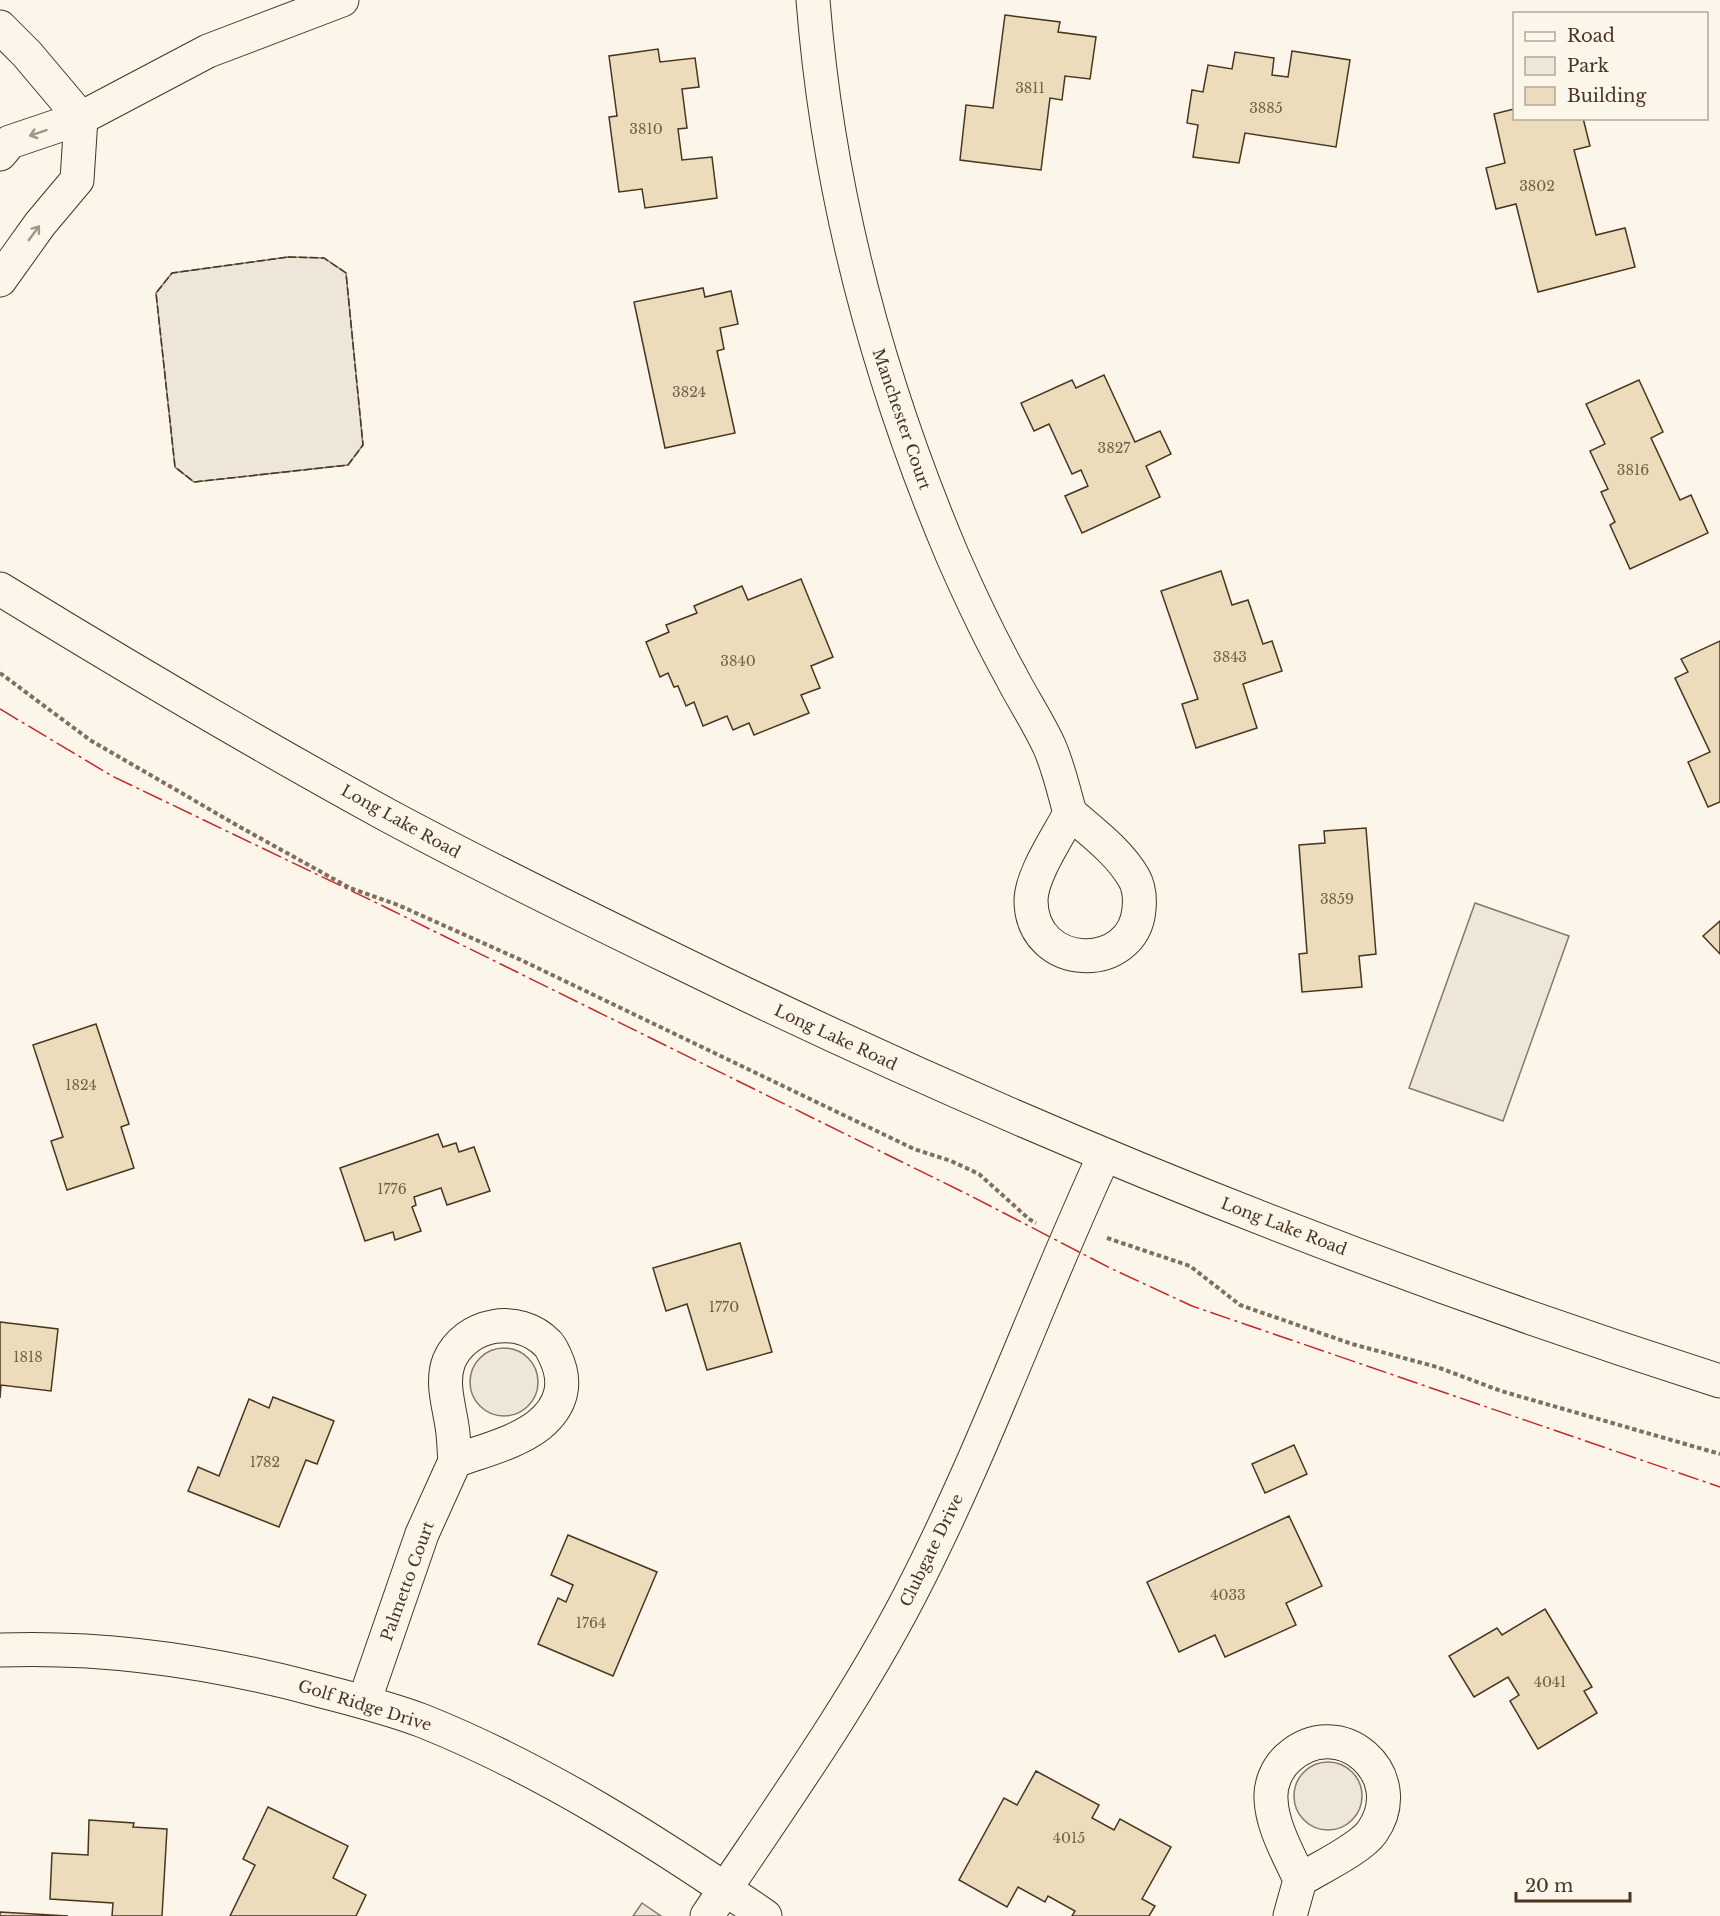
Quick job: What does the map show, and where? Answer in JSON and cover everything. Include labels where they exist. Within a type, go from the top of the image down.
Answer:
[{"type":"street","points":[[0,154],[10,142],[81,118],[208,51],[342,0]]},
{"type":"street","name":"Manchester Court","points":[[813,0],[831,152],[859,281],[885,373],[906,438],[954,559],[1010,675],[1050,748],[1070,813]]},
{"type":"street","points":[[0,27],[27,54],[81,118],[77,180],[40,224],[0,280]]},
{"type":"street","name":"Long Lake Road","points":[[0,589],[118,661],[366,802],[486,866],[797,1020],[1104,1155],[1431,1282],[1720,1381]]},
{"type":"street","name":"Clubgate Drive","points":[[707,1916],[827,1735],[909,1597],[968,1475],[1104,1155]]},
{"type":"street","name":"Palmetto Court","points":[[364,1702],[422,1534],[455,1461]]},
{"type":"street","name":"Golf Ridge Drive","points":[[0,1650],[88,1650],[166,1658],[280,1680],[364,1702],[432,1725],[476,1744],[584,1798],[765,1916]]},
{"type":"street","points":[[1290,1916],[1300,1880]]},
{"type":"path","points":[[0,673],[90,740],[350,888],[398,905],[521,960],[914,1149],[951,1161],[979,1174],[1029,1219],[1042,1226]]},
{"type":"path","points":[[1105,1238],[1190,1266],[1240,1305],[1285,1321],[1352,1344],[1437,1367],[1501,1391],[1720,1454]]},
{"type":"green space","points":[[288,257],[324,258],[346,273],[363,445],[348,465],[194,482],[175,467],[156,293],[172,273]]},
{"type":"green space","points":[[1475,903],[1569,936],[1503,1121],[1409,1088]]},
{"type":"green space","points":[[511,1348],[523,1354],[532,1363],[538,1375],[536,1395],[528,1406],[511,1416],[497,1416],[480,1406],[472,1395],[470,1375],[480,1358],[491,1350]]},
{"type":"green space","points":[[1335,1762],[1347,1768],[1356,1777],[1362,1789],[1360,1809],[1352,1820],[1335,1830],[1321,1830],[1304,1820],[1296,1809],[1294,1789],[1304,1772],[1315,1764]]},
{"type":"green space","points":[[642,1903],[661,1916],[633,1916]]},
{"type":"building","points":[[1005,15],[1060,22],[1058,32],[1096,37],[1090,79],[1065,76],[1062,100],[1050,98],[1041,170],[960,160],[966,105],[993,108]]},
{"type":"building","points":[[658,49],[660,62],[695,58],[699,87],[682,89],[687,128],[678,129],[682,160],[712,157],[717,198],[645,208],[642,189],[619,192],[609,117],[617,116],[609,56]]},
{"type":"building","points":[[1292,51],[1350,60],[1336,147],[1245,133],[1239,163],[1193,157],[1198,125],[1187,123],[1192,90],[1203,92],[1208,65],[1232,69],[1235,52],[1274,58],[1272,75],[1288,77]]},
{"type":"building","points":[[1513,109],[1513,120],[1584,120],[1590,146],[1574,150],[1596,235],[1625,228],[1635,267],[1538,292],[1516,204],[1496,209],[1486,168],[1505,163],[1494,114]]},
{"type":"building","points":[[703,288],[705,297],[731,291],[738,324],[720,328],[724,349],[717,351],[735,433],[665,448],[634,302]]},
{"type":"building","points":[[1104,375],[1135,442],[1160,431],[1171,454],[1146,466],[1160,497],[1082,533],[1065,496],[1088,486],[1081,470],[1072,474],[1049,424],[1034,431],[1021,403],[1072,380],[1076,388]]},
{"type":"building","points":[[1639,380],[1663,432],[1651,438],[1680,500],[1691,495],[1708,533],[1630,569],[1610,525],[1615,522],[1601,492],[1608,489],[1590,451],[1605,444],[1586,404]]},
{"type":"building","points":[[1221,571],[1232,605],[1248,600],[1263,644],[1272,641],[1282,671],[1243,684],[1257,728],[1196,748],[1182,704],[1198,699],[1161,591]]},
{"type":"building","points":[[801,579],[833,657],[811,666],[820,688],[801,695],[809,713],[754,735],[749,723],[733,730],[727,716],[703,726],[694,702],[686,706],[678,686],[674,687],[668,673],[660,677],[646,642],[669,632],[666,625],[697,613],[694,606],[742,586],[748,600]]},
{"type":"building","points":[[1720,641],[1720,802],[1708,807],[1688,762],[1710,752],[1675,678],[1688,672],[1681,659]]},
{"type":"building","points":[[1366,828],[1376,954],[1359,956],[1362,987],[1302,992],[1299,954],[1307,953],[1299,845],[1325,843],[1324,831]]},
{"type":"building","points":[[1720,921],[1720,954],[1703,936]]},
{"type":"building","points":[[96,1024],[129,1124],[121,1127],[134,1168],[67,1190],[51,1141],[63,1137],[33,1045]]},
{"type":"building","points":[[438,1134],[443,1147],[456,1143],[459,1152],[474,1147],[490,1191],[447,1205],[441,1188],[414,1197],[416,1205],[412,1207],[421,1231],[395,1240],[393,1232],[365,1241],[340,1168]]},
{"type":"building","points":[[740,1243],[772,1352],[707,1370],[687,1304],[666,1311],[653,1268]]},
{"type":"building","points":[[0,1322],[58,1329],[51,1391],[1,1385],[0,1398]]},
{"type":"building","points":[[273,1397],[334,1421],[317,1464],[306,1460],[279,1527],[188,1491],[198,1467],[219,1476],[249,1399],[269,1408]]},
{"type":"building","points":[[1294,1445],[1307,1474],[1265,1493],[1252,1464]]},
{"type":"building","points":[[1289,1516],[1322,1586],[1286,1603],[1296,1625],[1225,1657],[1215,1635],[1179,1652],[1147,1582]]},
{"type":"building","points":[[568,1535],[657,1572],[613,1676],[538,1644],[558,1598],[566,1602],[573,1585],[551,1575]]},
{"type":"building","points":[[1545,1609],[1592,1687],[1584,1691],[1597,1713],[1538,1749],[1510,1701],[1519,1695],[1508,1677],[1474,1697],[1449,1656],[1497,1628],[1502,1635]]},
{"type":"building","points":[[1036,1771],[1099,1805],[1092,1818],[1114,1830],[1120,1819],[1171,1847],[1142,1899],[1155,1906],[1149,1916],[1072,1916],[1075,1911],[1048,1896],[1045,1902],[1018,1887],[1007,1907],[959,1880],[1004,1798],[1017,1805]]},
{"type":"building","points":[[268,1807],[348,1846],[333,1878],[366,1895],[356,1916],[230,1916],[255,1865],[243,1859]]},
{"type":"building","points":[[89,1820],[134,1823],[133,1827],[167,1829],[162,1916],[112,1916],[113,1903],[50,1899],[52,1853],[88,1855]]},
{"type":"building","points":[[0,1912],[68,1916],[0,1916]]},
{"type":"fence","points":[[288,257],[324,258],[346,273],[363,445],[348,465],[194,482],[175,467],[156,293],[172,273],[288,257]]},
{"type":"power","points":[[0,709],[112,776],[385,907],[971,1196],[1110,1268],[1192,1306],[1720,1487]]}]
